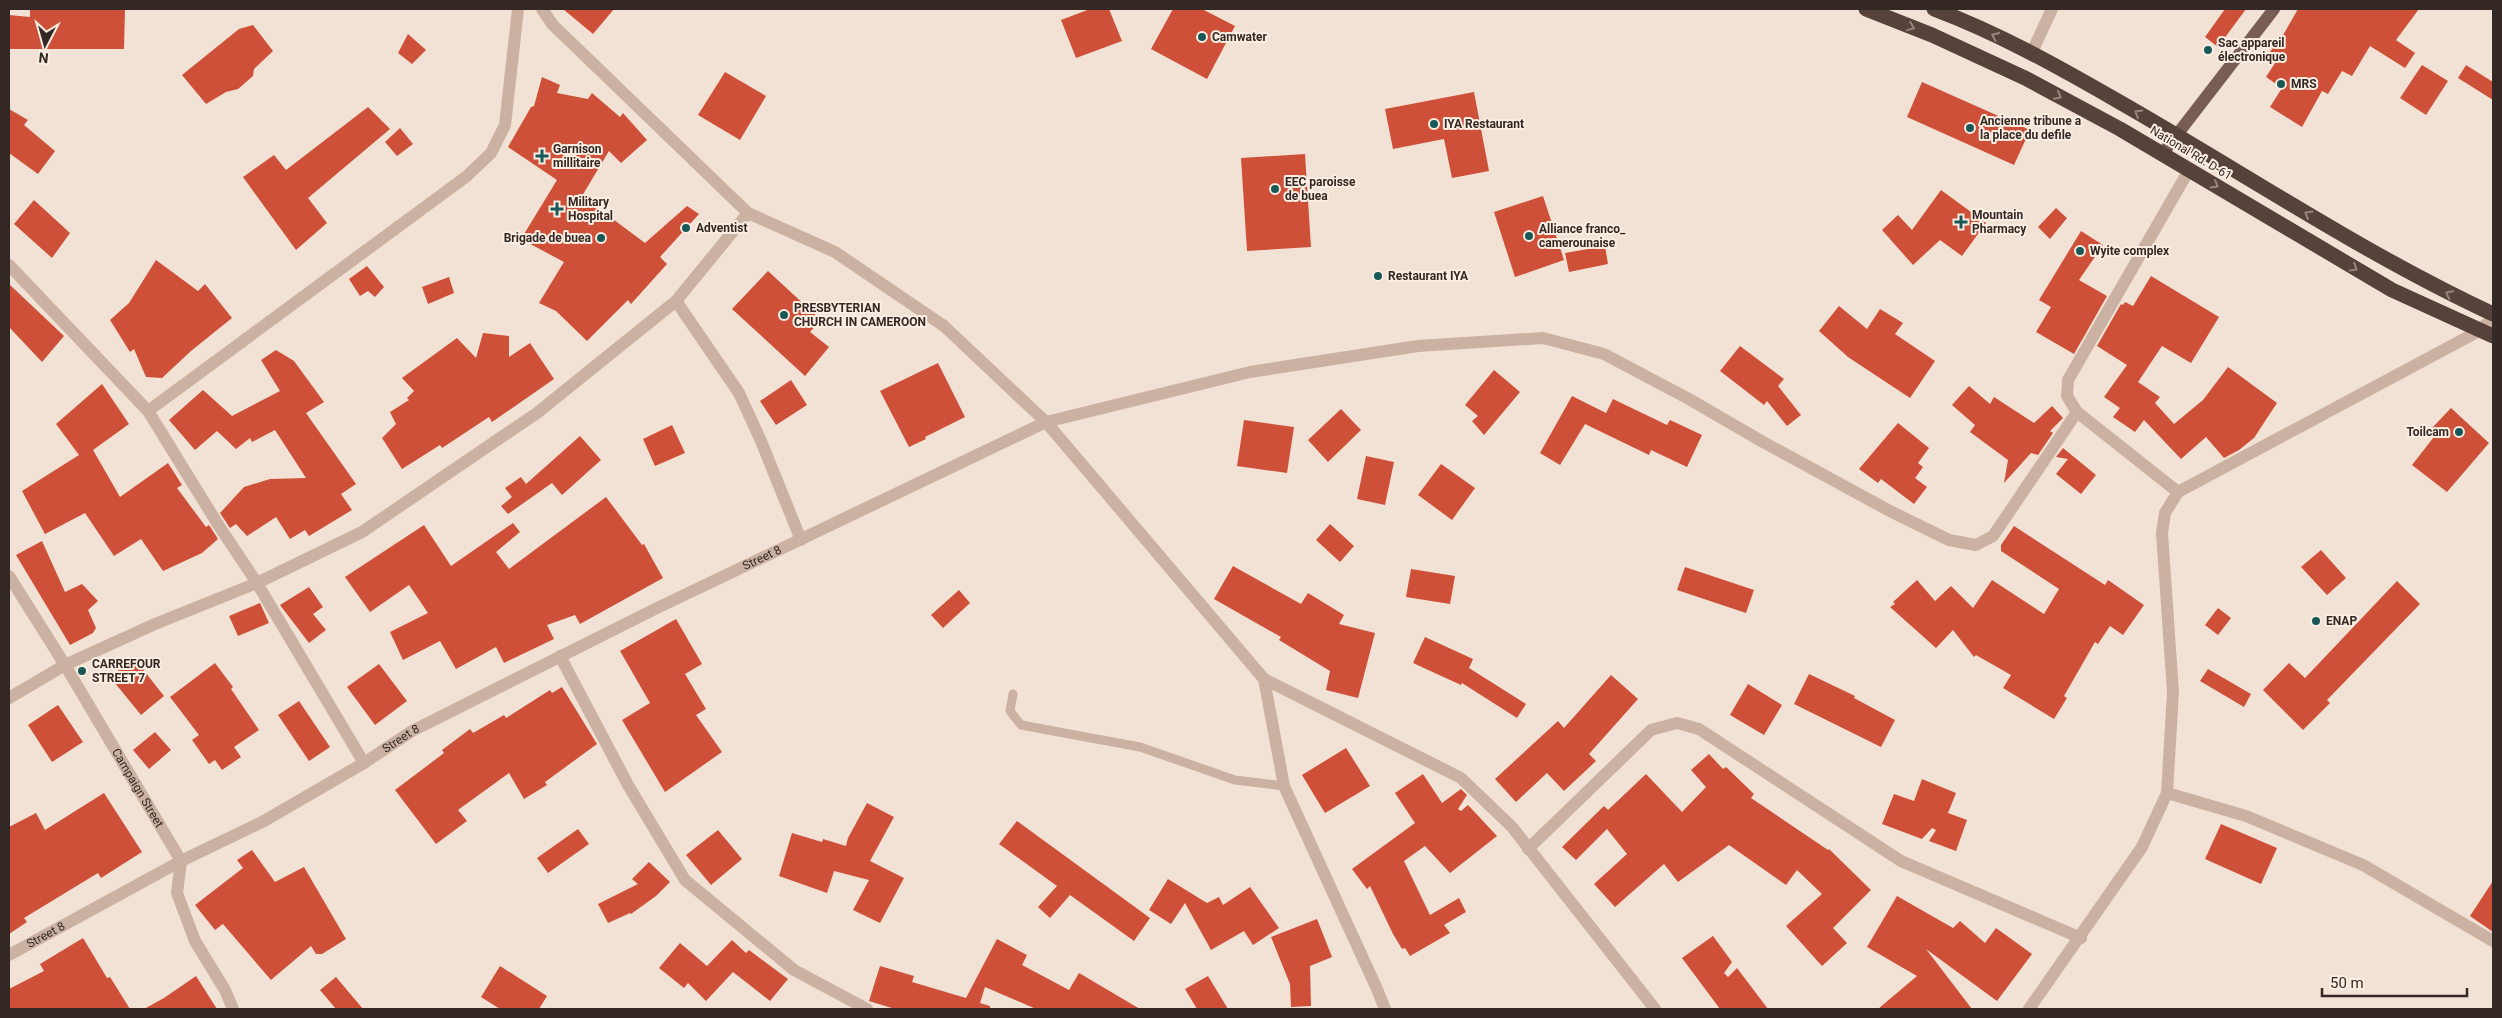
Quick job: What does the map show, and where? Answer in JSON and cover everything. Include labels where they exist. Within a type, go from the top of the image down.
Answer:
[{"type":"highway","name":"National Rd. D-61","points":[[1866,9],[1932,35],[2025,78],[2120,129],[2392,290],[2486,334]]},
{"type":"highway","name":"National Rd. D-61","points":[[1934,9],[2032,52],[2176,134],[2321,222],[2447,293],[2493,316]]},
{"type":"main road","points":[[2162,154],[2274,9]]},
{"type":"street","points":[[148,411],[467,176],[491,153],[505,125],[518,9]]},
{"type":"street","points":[[542,9],[553,25],[748,213],[835,252],[944,326],[1046,422],[1264,679],[1462,778],[1512,827],[1655,1009]]},
{"type":"street","points":[[2032,52],[2052,9]]},
{"type":"street","points":[[2178,492],[2077,412],[2067,396],[2068,380],[2188,170]]},
{"type":"street","points":[[9,698],[66,665],[155,624],[257,583],[362,532],[537,413],[676,301],[748,213]]},
{"type":"street","points":[[9,266],[148,411],[219,526],[257,583],[364,763]]},
{"type":"street","points":[[676,301],[739,393],[761,440],[801,540]]},
{"type":"street","points":[[2029,1009],[2142,847],[2167,793],[2173,692],[2162,533],[2165,513],[2178,492],[2486,334],[2493,316]]},
{"type":"street","name":"Street 8","points":[[9,954],[181,861],[264,821],[364,763],[412,731],[560,656],[1046,422],[1250,372],[1418,346],[1542,338],[1604,354],[1689,398],[1763,442],[1890,511],[1949,540],[1976,544],[1993,536],[2077,412]]},
{"type":"street","name":"Campaign Street","points":[[9,576],[66,665],[181,861]]},
{"type":"street","points":[[560,656],[628,785],[685,880],[794,970],[868,1009]]},
{"type":"street","points":[[1264,679],[1284,786],[1377,989],[1384,1009]]},
{"type":"street","points":[[1528,849],[1651,730],[1677,723],[1699,729],[1901,861],[2080,938]]},
{"type":"street","points":[[2167,793],[2246,816],[2364,865],[2493,941]]},
{"type":"street","points":[[181,861],[178,893],[195,941],[225,990],[233,1009]]},
{"type":"lane","points":[[1013,694],[1010,711],[1021,725],[1140,748],[1235,780],[1284,786]]},
{"type":"building","points":[[30,9],[125,9],[124,49],[9,49],[9,15],[30,17]]},
{"type":"building","points":[[563,9],[614,9],[593,34]]},
{"type":"building","points":[[1090,9],[1109,9],[1122,41],[1076,58],[1061,20]]},
{"type":"building","points":[[1173,9],[1202,9],[1235,26],[1207,79],[1151,49]]},
{"type":"building","points":[[2225,9],[2246,9],[2218,47],[2205,37]]},
{"type":"building","points":[[2298,9],[2419,9],[2396,40],[2415,53],[2405,68],[2370,46],[2352,76],[2342,71],[2328,94],[2322,91],[2302,127],[2270,107],[2282,88],[2266,77],[2275,63],[2266,58],[2276,43],[2278,44]]},
{"type":"building","points":[[253,25],[273,51],[254,69],[253,76],[238,89],[226,92],[206,104],[182,75],[239,29]]},
{"type":"building","points":[[408,34],[426,50],[412,64],[398,53]]},
{"type":"building","points":[[2422,65],[2448,81],[2426,115],[2400,98]]},
{"type":"building","points":[[2466,65],[2493,82],[2493,100],[2458,78]]},
{"type":"building","points":[[725,72],[766,96],[740,140],[698,115]]},
{"type":"building","points":[[542,77],[560,85],[557,93],[588,99],[592,93],[620,117],[623,113],[647,140],[621,163],[609,151],[582,196],[645,243],[687,206],[699,214],[660,257],[667,264],[631,304],[628,300],[587,341],[556,311],[539,303],[564,262],[521,239],[557,180],[508,147],[531,107],[534,106]]},
{"type":"building","points":[[1922,82],[2030,130],[2014,165],[1907,117]]},
{"type":"building","name":"IYA Restaurant","points":[[1474,92],[1489,171],[1452,178],[1444,139],[1393,149],[1385,109]]},
{"type":"building","points":[[368,107],[390,129],[308,198],[327,223],[296,250],[243,177],[274,155],[286,170]]},
{"type":"building","points":[[9,109],[28,120],[24,125],[55,151],[38,174],[9,153]]},
{"type":"building","points":[[400,128],[413,144],[397,156],[385,142]]},
{"type":"building","points":[[1305,154],[1311,247],[1247,251],[1241,158]]},
{"type":"building","points":[[1941,190],[1986,223],[1962,256],[1940,240],[1913,265],[1882,230],[1898,215],[1912,230]]},
{"type":"building","name":"Alliance franco_ camerounaise","points":[[1543,196],[1564,260],[1515,277],[1494,212]]},
{"type":"building","points":[[34,200],[70,233],[52,258],[14,224]]},
{"type":"building","points":[[2056,208],[2067,218],[2050,239],[2038,227]]},
{"type":"building","points":[[2081,231],[2103,245],[2079,280],[2107,296],[2074,354],[2036,332],[2051,307],[2039,300]]},
{"type":"building","points":[[1605,246],[1608,264],[1569,272],[1565,253]]},
{"type":"building","points":[[156,260],[198,291],[205,284],[232,318],[191,351],[162,378],[146,377],[134,349],[130,352],[110,320],[129,303]]},
{"type":"building","points":[[367,266],[384,287],[375,297],[368,291],[360,296],[349,279]]},
{"type":"building","points":[[768,271],[821,320],[810,332],[829,347],[805,376],[732,309]]},
{"type":"building","points":[[2151,276],[2219,317],[2191,363],[2162,346],[2138,382],[2160,397],[2155,403],[2174,424],[2203,400],[2228,367],[2277,403],[2254,438],[2239,450],[2224,458],[2206,437],[2181,459],[2144,420],[2135,432],[2113,417],[2120,408],[2104,397],[2127,365],[2097,346],[2121,304],[2123,305],[2125,302],[2133,306]]},
{"type":"building","points":[[449,277],[454,293],[428,304],[422,287]]},
{"type":"building","points":[[9,284],[64,336],[42,362],[9,327]]},
{"type":"building","points":[[1839,306],[1867,329],[1880,309],[1903,323],[1895,334],[1935,361],[1910,398],[1848,357],[1819,331]]},
{"type":"building","points":[[483,333],[509,336],[509,357],[530,343],[554,379],[492,422],[489,417],[442,448],[440,445],[402,469],[382,438],[396,424],[390,412],[409,400],[407,398],[414,391],[402,378],[457,338],[476,358]]},
{"type":"building","points":[[1740,346],[1784,379],[1778,386],[1801,415],[1787,426],[1767,401],[1764,405],[1720,371]]},
{"type":"building","points":[[276,350],[294,361],[324,402],[306,413],[356,484],[341,494],[352,510],[309,536],[305,530],[290,539],[276,517],[247,536],[236,524],[230,528],[220,513],[244,487],[270,479],[306,478],[275,430],[252,442],[250,438],[236,449],[217,431],[195,450],[169,420],[203,390],[232,416],[280,391],[261,360]]},
{"type":"building","points":[[938,363],[965,417],[909,447],[880,391]]},
{"type":"building","points":[[1494,370],[1520,392],[1484,435],[1472,421],[1478,416],[1465,405]]},
{"type":"building","points":[[791,380],[807,405],[776,425],[760,401]]},
{"type":"building","points":[[102,384],[129,424],[93,450],[120,497],[168,463],[182,485],[177,488],[206,527],[209,525],[218,539],[202,553],[163,571],[141,539],[114,556],[85,513],[45,534],[22,491],[79,455],[56,424]]},
{"type":"building","points":[[1969,386],[1990,404],[1994,397],[2034,423],[2052,406],[2063,418],[2050,431],[2053,433],[2038,455],[2031,453],[2004,483],[2008,460],[1970,432],[1975,425],[1952,405]]},
{"type":"building","points":[[1572,396],[1606,413],[1613,399],[1667,425],[1670,420],[1702,435],[1687,467],[1651,450],[1649,455],[1585,424],[1560,465],[1540,453]]},
{"type":"building","points":[[2451,408],[2489,443],[2447,492],[2412,465],[2437,433],[2432,428]]},
{"type":"building","points":[[1341,409],[1361,430],[1328,462],[1308,440]]},
{"type":"building","points":[[1244,420],[1294,427],[1287,473],[1237,466]]},
{"type":"building","points":[[1898,423],[1929,448],[1918,463],[1923,467],[1915,478],[1927,487],[1914,504],[1881,479],[1878,483],[1859,469]]},
{"type":"building","points":[[672,425],[685,453],[655,466],[643,439]]},
{"type":"building","points":[[580,436],[601,460],[562,495],[552,483],[508,514],[501,506],[512,497],[505,488],[521,477],[526,484]]},
{"type":"building","points":[[2063,448],[2096,475],[2081,494],[2056,474],[2068,459],[2056,457]]},
{"type":"building","points":[[1366,456],[1394,462],[1385,505],[1357,499]]},
{"type":"building","points":[[1441,464],[1475,488],[1452,520],[1418,495]]},
{"type":"building","points":[[606,497],[642,545],[644,544],[663,578],[580,624],[575,615],[547,625],[554,639],[504,663],[496,647],[456,669],[440,641],[403,660],[390,632],[428,613],[409,585],[370,612],[345,577],[424,525],[451,566],[513,523],[520,532],[496,552],[509,569]]},
{"type":"building","points":[[1330,524],[1354,546],[1340,562],[1316,540]]},
{"type":"building","points":[[2014,526],[2105,585],[2108,580],[2144,605],[2123,635],[2110,626],[2098,644],[2095,642],[2064,696],[2067,698],[2054,719],[2003,688],[2011,675],[1976,655],[1974,657],[1953,630],[1936,648],[1890,607],[1917,580],[1935,601],[1951,586],[1973,608],[1992,580],[2044,614],[2059,589],[2001,551],[2001,545]]},
{"type":"building","points":[[42,541],[65,592],[82,584],[98,601],[88,610],[96,628],[93,633],[70,645],[16,555]]},
{"type":"building","points":[[2321,550],[2346,578],[2327,595],[2301,567]]},
{"type":"building","points":[[1233,566],[1301,604],[1308,593],[1344,615],[1339,624],[1375,633],[1358,698],[1326,690],[1330,671],[1279,640],[1281,637],[1214,599]]},
{"type":"building","points":[[1685,567],[1754,590],[1746,613],[1677,590]]},
{"type":"building","points":[[1411,569],[1455,576],[1450,604],[1406,597]]},
{"type":"building","points":[[2397,581],[2420,604],[2327,700],[2330,703],[2303,730],[2263,690],[2289,663],[2305,678]]},
{"type":"building","points":[[309,587],[323,607],[313,614],[326,630],[309,643],[280,605]]},
{"type":"building","points":[[959,590],[970,603],[943,628],[931,615]]},
{"type":"building","points":[[260,603],[269,623],[238,636],[229,616]]},
{"type":"building","points":[[2218,608],[2231,618],[2218,635],[2205,625]]},
{"type":"building","points":[[676,619],[702,664],[685,674],[706,709],[696,715],[722,752],[665,792],[622,720],[650,703],[620,651]]},
{"type":"building","points":[[1425,637],[1473,659],[1469,668],[1526,704],[1517,718],[1462,683],[1461,685],[1413,663]]},
{"type":"building","points":[[134,658],[164,696],[141,715],[110,677]]},
{"type":"building","points":[[215,663],[233,687],[231,689],[259,730],[234,747],[241,757],[222,770],[215,760],[209,764],[192,740],[199,735],[170,697]]},
{"type":"building","points":[[379,664],[407,701],[375,725],[347,687]]},
{"type":"building","points":[[2208,669],[2251,694],[2244,707],[2200,681]]},
{"type":"building","points":[[1809,674],[1855,696],[1854,698],[1895,720],[1881,747],[1794,704]]},
{"type":"building","points":[[1611,675],[1638,699],[1589,754],[1596,761],[1564,791],[1547,773],[1516,802],[1495,779],[1558,721],[1564,728]]},
{"type":"building","points":[[1748,684],[1782,705],[1764,735],[1730,715]]},
{"type":"building","points":[[562,687],[597,744],[545,782],[547,785],[524,799],[509,773],[458,810],[467,821],[436,844],[395,790],[444,753],[442,750],[470,729],[473,733],[504,715],[506,718],[550,690],[552,693]]},
{"type":"building","points":[[299,701],[330,747],[309,761],[278,715]]},
{"type":"building","points":[[58,705],[83,742],[52,762],[28,725]]},
{"type":"building","points":[[155,732],[171,750],[149,769],[133,750]]},
{"type":"building","points":[[1346,748],[1370,786],[1325,813],[1302,775]]},
{"type":"building","points":[[1709,754],[1723,769],[1726,767],[1754,794],[1751,798],[1829,849],[1871,890],[1833,928],[1847,943],[1822,966],[1786,926],[1822,894],[1797,870],[1786,885],[1729,845],[1678,882],[1664,864],[1615,907],[1594,884],[1627,854],[1607,829],[1576,860],[1562,847],[1604,806],[1608,810],[1646,774],[1682,812],[1706,787],[1691,770]]},
{"type":"building","points":[[1423,774],[1442,803],[1461,789],[1467,795],[1458,809],[1461,811],[1468,805],[1497,836],[1450,873],[1425,846],[1404,861],[1430,915],[1459,898],[1466,912],[1444,925],[1450,933],[1410,956],[1405,948],[1402,949],[1393,934],[1370,886],[1367,889],[1352,869],[1415,823],[1395,793]]},
{"type":"building","points":[[1922,779],[1956,793],[1948,813],[1967,820],[1956,851],[1929,841],[1936,830],[1932,828],[1922,839],[1882,824],[1894,794],[1914,801]]},
{"type":"building","points":[[104,793],[142,852],[101,878],[98,873],[24,918],[27,922],[9,934],[9,827],[36,813],[45,830]]},
{"type":"building","points":[[867,803],[894,817],[870,861],[904,878],[880,923],[853,910],[869,880],[834,871],[827,893],[779,876],[792,833],[822,842],[823,839],[846,846],[848,838]]},
{"type":"building","points":[[1017,821],[1150,918],[1134,941],[1070,895],[1050,918],[1038,907],[1057,886],[999,844]]},
{"type":"building","points":[[2221,824],[2277,848],[2261,884],[2205,859]]},
{"type":"building","points":[[578,829],[589,844],[548,873],[537,858]]},
{"type":"building","points":[[718,830],[742,859],[711,885],[686,855]]},
{"type":"building","points":[[252,850],[275,882],[304,867],[346,939],[322,954],[316,954],[311,946],[271,980],[223,924],[215,930],[195,905],[243,868],[237,860]]},
{"type":"building","points":[[649,862],[670,882],[656,896],[631,914],[608,923],[598,904],[638,884],[632,879]]},
{"type":"building","points":[[1168,879],[1207,903],[1219,897],[1223,905],[1250,887],[1279,928],[1253,945],[1244,931],[1211,950],[1185,903],[1171,924],[1149,910]]},
{"type":"building","points":[[2493,881],[2493,932],[2470,916]]},
{"type":"building","points":[[1897,896],[1953,928],[1960,921],[1985,943],[1996,928],[2032,954],[1997,1001],[1926,949],[1972,1009],[1878,1009],[1917,976],[1867,947]]},
{"type":"building","points":[[1317,919],[1332,957],[1310,966],[1311,1006],[1291,1007],[1290,984],[1271,937]]},
{"type":"building","points":[[1713,936],[1732,962],[1724,973],[1728,977],[1737,968],[1768,1009],[1720,1009],[1682,958]]},
{"type":"building","points":[[83,938],[107,978],[110,977],[130,1009],[9,1009],[9,989],[44,971],[40,964]]},
{"type":"building","points":[[997,939],[1027,955],[1022,965],[1069,990],[1079,973],[1140,1009],[1036,1009],[985,987],[980,1003],[990,1006],[990,1009],[895,1009],[869,1001],[880,966],[914,976],[912,982],[966,998]]},
{"type":"building","points":[[732,940],[746,953],[749,950],[788,979],[770,1001],[733,972],[706,1001],[688,983],[684,988],[659,968],[680,943],[707,966]]},
{"type":"building","points":[[500,966],[547,996],[539,1009],[500,1009],[481,997]]},
{"type":"building","points":[[196,976],[217,1009],[144,1009],[164,998]]},
{"type":"building","points":[[1208,976],[1228,1009],[1197,1009],[1185,989]]},
{"type":"building","points":[[336,977],[363,1009],[336,1009],[320,990]]},
{"type":"place","name":"Camwater","points":[[1202,37]]},
{"type":"place","name":"Sac appareil électronique","points":[[2208,50]]},
{"type":"place","name":"MRS","points":[[2281,84]]},
{"type":"place","name":"IYA Restaurant","points":[[1434,124]]},
{"type":"place","name":"Ancienne tribune a la place du defile","points":[[1970,128]]},
{"type":"place","name":"Garnison millitaire","points":[[542,156]]},
{"type":"place","name":"EEC paroisse de buea","points":[[1275,189]]},
{"type":"place","name":"Military Hospital","points":[[557,209]]},
{"type":"place","name":"Mountain Pharmacy","points":[[1961,222]]},
{"type":"place","name":"Adventist","points":[[686,228]]},
{"type":"place","name":"Alliance franco_ camerounaise","points":[[1529,236]]},
{"type":"place","name":"Brigade de buea","points":[[601,238]]},
{"type":"place","name":"Wyite complex","points":[[2080,251]]},
{"type":"place","name":"Restaurant IYA","points":[[1378,276]]},
{"type":"place","name":"PRESBYTERIAN CHURCH IN CAMEROON","points":[[784,315]]},
{"type":"place","name":"Toilcam","points":[[2459,432]]},
{"type":"place","name":"ENAP","points":[[2316,621]]},
{"type":"place","name":"CARREFOUR STREET 7","points":[[82,671]]}]
